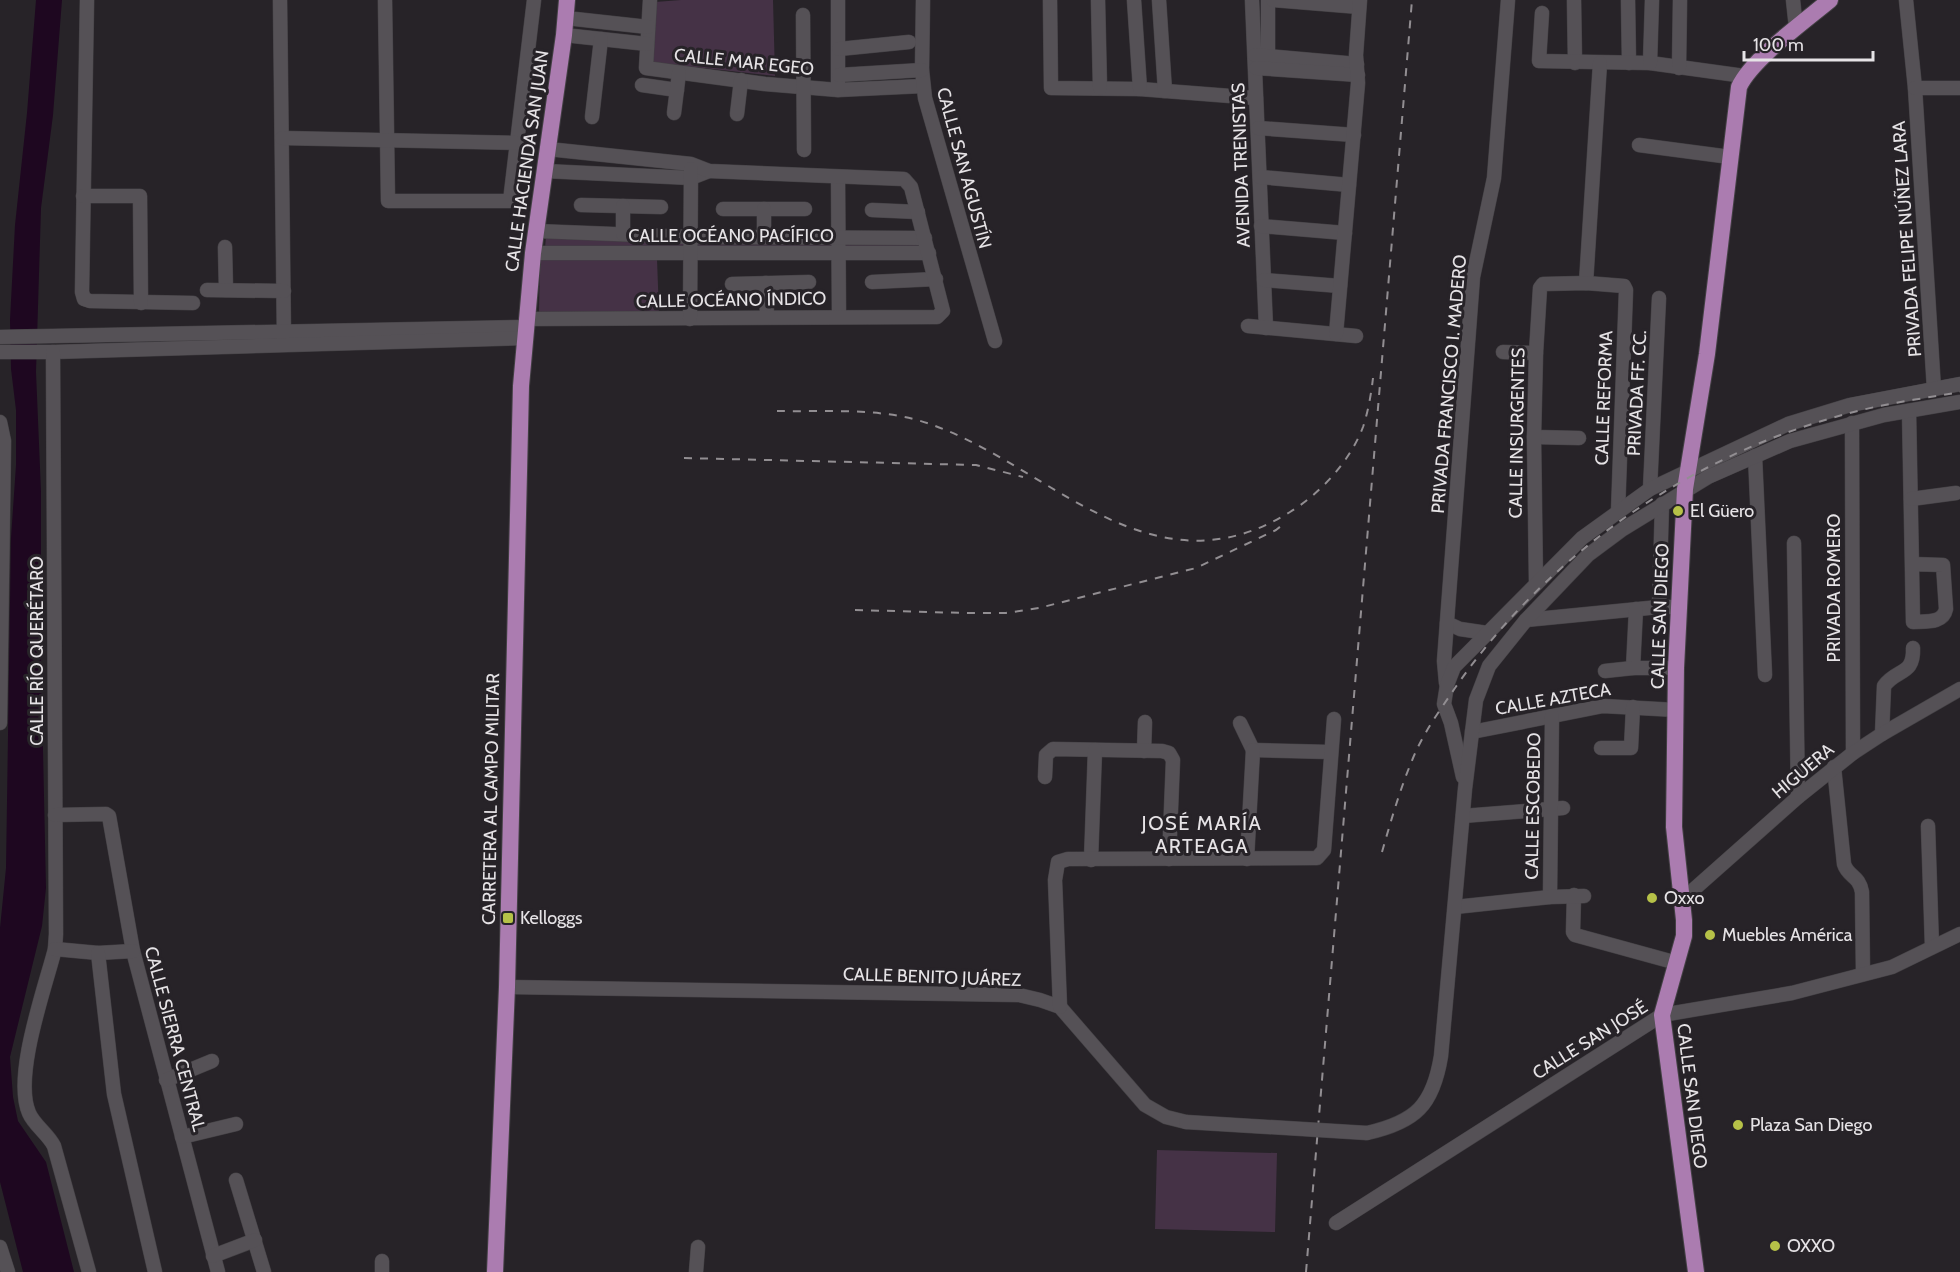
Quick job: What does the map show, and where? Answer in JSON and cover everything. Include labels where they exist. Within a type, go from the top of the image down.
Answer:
[{"type":"main road","name":"CALLE HACIENDA SAN JUAN","points":[[525,328],[567,0]]},
{"type":"main road","points":[[1744,76],[1825,2]]},
{"type":"main road","name":"CALLE SAN DIEGO","points":[[1696,1272],[1662,1015],[1684,936],[1683,899],[1674,827],[1676,668],[1685,489],[1707,354],[1739,87],[1744,76]]},
{"type":"main road","name":"CARRETERA AL CAMPO MILITAR","points":[[495,1272],[507,987],[516,534],[525,328]]},
{"type":"street","points":[[87,0],[82,292],[84,299],[141,303],[193,303]]},
{"type":"street","points":[[280,0],[284,338]]},
{"type":"street","points":[[385,0],[389,141],[388,201],[510,201],[534,0]]},
{"type":"street","points":[[565,27],[601,39],[647,44],[650,0]]},
{"type":"street","points":[[838,0],[846,48],[839,75],[838,90]]},
{"type":"street","name":"CALLE SAN AGUSTÍN","points":[[923,0],[924,98],[995,341]]},
{"type":"street","points":[[1050,0],[1051,88],[1140,89],[1256,98]]},
{"type":"street","points":[[1098,0],[1100,88]]},
{"type":"street","points":[[1134,0],[1140,89]]},
{"type":"street","points":[[1160,0],[1166,91]]},
{"type":"street","name":"AVENIDA TRENISTAS","points":[[1252,0],[1262,62],[1256,98],[1266,328]]},
{"type":"street","points":[[1268,0],[1262,62],[1357,70]]},
{"type":"street","points":[[1273,0],[1359,4],[1354,135],[1336,334]]},
{"type":"street","name":"PRIVADA FRANCISCO I. MADERO","points":[[1465,789],[1452,723],[1444,704],[1447,685],[1444,661],[1473,277],[1494,178],[1508,0]]},
{"type":"street","points":[[1574,0],[1575,63]]},
{"type":"street","points":[[1628,0],[1629,63]]},
{"type":"street","points":[[1650,63],[1652,0]]},
{"type":"street","points":[[1679,68],[1680,0]]},
{"type":"street","points":[[1793,0],[1796,28]]},
{"type":"street","name":"PRIVADA FELIPE NÚÑEZ LARA","points":[[1906,0],[1915,88],[1934,389]]},
{"type":"street","points":[[1542,14],[1539,61],[1650,63],[1744,76]]},
{"type":"street","points":[[803,15],[804,150]]},
{"type":"street","points":[[565,27],[648,27]]},
{"type":"street","points":[[592,117],[601,39]]},
{"type":"street","points":[[846,48],[909,42]]},
{"type":"street","name":"CALLE MAR EGEO","points":[[647,44],[646,68],[838,90],[923,86]]},
{"type":"street","points":[[1586,283],[1600,63]]},
{"type":"street","points":[[839,75],[922,70]]},
{"type":"street","points":[[674,113],[679,73]]},
{"type":"street","points":[[737,114],[741,80]]},
{"type":"street","points":[[642,85],[677,90]]},
{"type":"street","points":[[1915,88],[1960,88]]},
{"type":"street","points":[[1258,128],[1354,135]]},
{"type":"street","points":[[282,138],[517,143]]},
{"type":"street","points":[[1640,145],[1730,157]]},
{"type":"street","points":[[548,149],[691,171]]},
{"type":"street","points":[[545,171],[709,171],[904,179],[910,187],[936,279],[872,282]]},
{"type":"street","points":[[690,319],[691,171]]},
{"type":"street","points":[[838,177],[839,317]]},
{"type":"street","points":[[1260,177],[1349,185]]},
{"type":"street","points":[[83,196],[140,196],[141,303]]},
{"type":"street","points":[[581,204],[661,207]]},
{"type":"street","points":[[623,206],[623,234]]},
{"type":"street","points":[[723,208],[805,209]]},
{"type":"street","points":[[764,209],[764,237]]},
{"type":"street","points":[[872,210],[918,212]]},
{"type":"street","points":[[1261,226],[1345,233]]},
{"type":"street","name":"CALLE OCÉANO PACÍFICO","points":[[536,231],[690,237],[925,238]]},
{"type":"street","points":[[225,247],[226,290]]},
{"type":"street","name":"CALLE OCÉANO PACÍFICO","points":[[533,253],[929,254]]},
{"type":"street","name":"CALLE OCÉANO ÍNDICO","points":[[284,338],[690,319],[937,317],[942,314],[943,307],[936,279]]},
{"type":"street","points":[[1264,280],[1340,286]]},
{"type":"street","points":[[732,284],[809,282]]},
{"type":"street","points":[[766,283],[767,317]]},
{"type":"street","name":"CALLE INSURGENTES","points":[[1536,583],[1534,437],[1540,288],[1543,284],[1586,283]]},
{"type":"street","name":"CALLE REFORMA","points":[[1586,283],[1624,286],[1626,290],[1618,512]]},
{"type":"street","points":[[207,290],[284,291]]},
{"type":"street","name":"PRIVADA FF. CC.","points":[[1650,489],[1659,298]]},
{"type":"street","points":[[1248,326],[1356,336]]},
{"type":"street","points":[[0,337],[284,338]]},
{"type":"street","points":[[0,352],[48,352],[284,338]]},
{"type":"street","name":"CALLE RÍO QUERÉTARO","points":[[48,352],[55,949],[29,1048],[25,1096],[30,1115],[54,1146],[89,1272]]},
{"type":"street","points":[[1503,352],[1536,353]]},
{"type":"street","points":[[1447,685],[1454,667],[1582,538],[1650,489],[1788,424],[1850,405],[1960,384]]},
{"type":"street","points":[[1334,719],[1324,850],[1317,858],[1068,859],[1058,862],[1055,880],[1060,1007],[1145,1105],[1166,1118],[1186,1122],[1367,1133],[1402,1123],[1418,1110],[1431,1096],[1438,1076],[1441,1056],[1465,789],[1476,700],[1486,673],[1526,620],[1588,555],[1685,489],[1790,441],[1852,423],[1960,402]]},
{"type":"street","points":[[1909,411],[1912,622],[1941,619],[1945,616],[1946,609],[1943,565],[1912,564]]},
{"type":"street","points":[[0,422],[4,441],[0,723]]},
{"type":"street","name":"PRIVADA ROMERO","points":[[1852,423],[1853,753]]},
{"type":"street","points":[[1534,437],[1579,438]]},
{"type":"street","points":[[1755,456],[1765,675]]},
{"type":"street","points":[[1911,499],[1956,493]]},
{"type":"street","points":[[1659,607],[1662,504]]},
{"type":"street","points":[[1794,543],[1798,797]]},
{"type":"street","points":[[1526,620],[1679,607]]},
{"type":"street","points":[[1633,668],[1636,609]]},
{"type":"street","points":[[1447,623],[1460,629],[1487,633]]},
{"type":"street","points":[[1882,734],[1884,686],[1911,666],[1914,660],[1913,648]]},
{"type":"street","points":[[1605,671],[1633,668],[1676,668]]},
{"type":"street","name":"HIGUERA","points":[[1683,899],[1834,767],[1882,734],[1960,689]]},
{"type":"street","name":"CALLE AZTECA","points":[[1472,732],[1603,706],[1676,710]]},
{"type":"street","points":[[1601,748],[1631,748],[1633,707]]},
{"type":"street","name":"CALLE ESCOBEDO","points":[[1550,897],[1557,809],[1552,716]]},
{"type":"street","points":[[1144,751],[1145,722]]},
{"type":"street","points":[[1240,723],[1253,750],[1247,859]]},
{"type":"street","points":[[1045,777],[1046,755],[1053,749],[1169,753],[1173,760],[1169,859]]},
{"type":"street","points":[[1091,860],[1095,750]]},
{"type":"street","points":[[1253,750],[1330,752]]},
{"type":"street","points":[[1834,767],[1844,864],[1846,869],[1858,879],[1862,892],[1863,974]]},
{"type":"street","points":[[1463,816],[1557,809]]},
{"type":"street","name":"CALLE SIERRA CENTRAL","points":[[55,815],[106,814],[109,816],[133,951],[218,1272]]},
{"type":"street","points":[[1928,826],[1932,947]]},
{"type":"street","points":[[1455,907],[1579,895],[1573,932],[1575,934],[1581,938],[1677,963]]},
{"type":"street","name":"CALLE SAN JOSÉ","points":[[1336,1223],[1662,1015],[1792,993],[1892,967],[1960,934]]},
{"type":"street","points":[[55,949],[98,953],[133,951]]},
{"type":"street","points":[[98,953],[114,1094],[155,1272]]},
{"type":"street","name":"CALLE BENITO JUÁREZ","points":[[507,987],[1019,995],[1060,1007]]},
{"type":"street","points":[[166,1080],[212,1061]]},
{"type":"street","points":[[182,1137],[236,1124]]},
{"type":"street","points":[[237,1179],[264,1272]]},
{"type":"street","points":[[213,1256],[255,1240]]},
{"type":"street","points":[[0,1247],[8,1272]]},
{"type":"street","points":[[696,1272],[698,1247]]},
{"type":"shaded area","points":[[36,0],[62,0],[53,115],[41,208],[36,372],[41,492],[41,658],[46,888],[42,926],[10,1057],[13,1097],[18,1121],[46,1162],[74,1272],[23,1272],[0,1182],[0,928],[6,868],[11,538],[16,465],[16,410],[11,369],[10,320],[15,225]]},
{"type":"shaded area","points":[[773,0],[775,76],[650,62],[655,2]]},
{"type":"shaded area","points":[[546,235],[923,241],[925,249],[545,250]]},
{"type":"shaded area","points":[[540,258],[657,259],[659,313],[539,314]]},
{"type":"shaded area","points":[[1157,1150],[1277,1153],[1275,1232],[1155,1229]]},
{"type":"railway","points":[[1306,1272],[1412,0]]},
{"type":"railway","points":[[777,411],[874,413],[930,424],[975,444],[1104,516],[1147,533],[1192,541],[1240,535],[1290,512],[1323,486],[1342,464],[1357,440],[1363,427],[1373,378]]},
{"type":"railway","points":[[1382,852],[1417,749],[1455,688],[1520,608],[1557,572],[1597,539],[1638,508],[1682,481],[1728,457],[1775,437],[1863,410],[1960,392]]},
{"type":"railway","points":[[684,458],[976,465],[1023,477]]},
{"type":"railway","points":[[855,610],[1006,613],[1039,608],[1196,568],[1281,526]]},
{"type":"place","name":"El Güero","points":[[1678,511]]},
{"type":"place","name":"Oxxo","points":[[1652,898]]},
{"type":"place","name":"Kelloggs","points":[[508,918]]},
{"type":"place","name":"Muebles América","points":[[1710,935]]},
{"type":"place","name":"Plaza San Diego","points":[[1738,1125]]},
{"type":"place","name":"OXXO","points":[[1775,1246]]},
{"type":"district","name":"JOSÉ MARÍA ARTEAGA","points":[[1202,834]]}]
